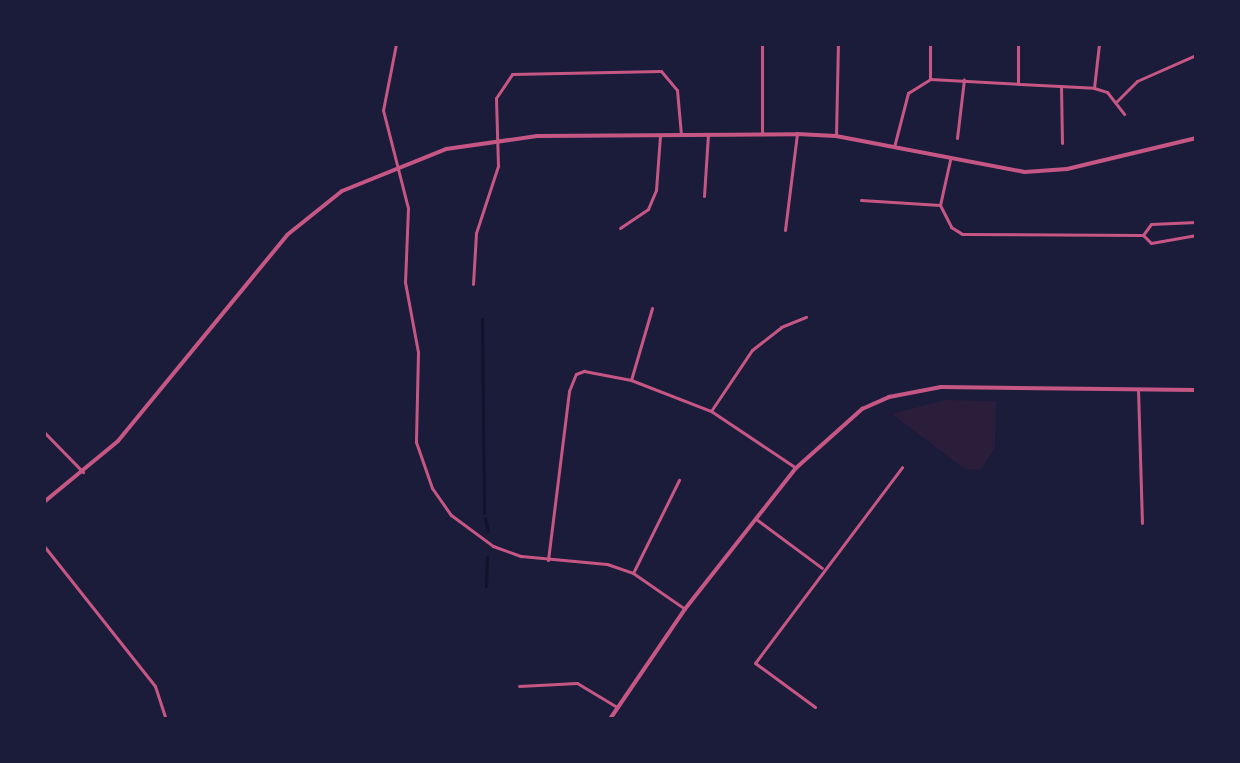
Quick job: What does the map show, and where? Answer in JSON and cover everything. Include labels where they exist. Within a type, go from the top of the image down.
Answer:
[{"type":"street","points":[[396,44],[383,110],[408,208],[405,299],[418,352],[415,421],[421,462],[451,515],[469,532],[521,556],[607,564],[633,573],[685,609]]},
{"type":"street","points":[[762,44],[762,134]]},
{"type":"street","points":[[836,136],[838,44]]},
{"type":"street","points":[[930,44],[930,79]]},
{"type":"street","points":[[1018,44],[1018,82]]},
{"type":"street","points":[[1094,88],[1099,44]]},
{"type":"street","points":[[1117,101],[1137,81],[1196,55]]},
{"type":"street","points":[[473,284],[476,233],[496,174],[496,98],[512,74],[525,70],[661,71],[677,90],[681,135]]},
{"type":"street","points":[[894,147],[908,93],[930,79],[1094,88],[1117,101],[1124,114]]},
{"type":"street","points":[[957,138],[964,79]]},
{"type":"street","points":[[1061,86],[1062,143]]},
{"type":"street","points":[[704,196],[708,134]]},
{"type":"street","points":[[785,230],[797,134]]},
{"type":"street","points":[[44,502],[83,472],[149,407],[287,235],[342,191],[396,167],[498,138],[797,134],[836,136],[1004,171],[1043,172],[1196,138]]},
{"type":"street","points":[[620,228],[638,219],[652,199],[660,135]]},
{"type":"street","points":[[950,160],[940,205],[951,227],[962,234],[1143,235],[1151,243],[1196,235]]},
{"type":"street","points":[[861,200],[940,205]]},
{"type":"street","points":[[1143,235],[1151,224],[1196,222]]},
{"type":"street","points":[[631,380],[652,308]]},
{"type":"street","points":[[711,411],[752,350],[781,327],[806,317]]},
{"type":"street","points":[[548,560],[572,381],[584,371],[631,380],[711,411],[796,468]]},
{"type":"street","points":[[1138,389],[1142,523]]},
{"type":"street","points":[[610,719],[685,609],[796,468],[862,409],[915,390],[1196,390]]},
{"type":"street","points":[[44,432],[83,472]]},
{"type":"street","points":[[815,707],[755,663],[822,568],[902,467]]},
{"type":"street","points":[[633,573],[679,480]]},
{"type":"street","points":[[756,519],[822,568]]},
{"type":"street","points":[[44,546],[155,686],[166,719]]},
{"type":"street","points":[[519,686],[577,683],[617,707]]},
{"type":"shaded area","points":[[945,400],[996,401],[995,448],[980,470],[965,469],[892,414]]},
{"type":"waterway","points":[[482,319],[484,513]]},
{"type":"waterway","points":[[485,518],[488,531]]},
{"type":"waterway","points":[[486,586],[487,557]]}]
